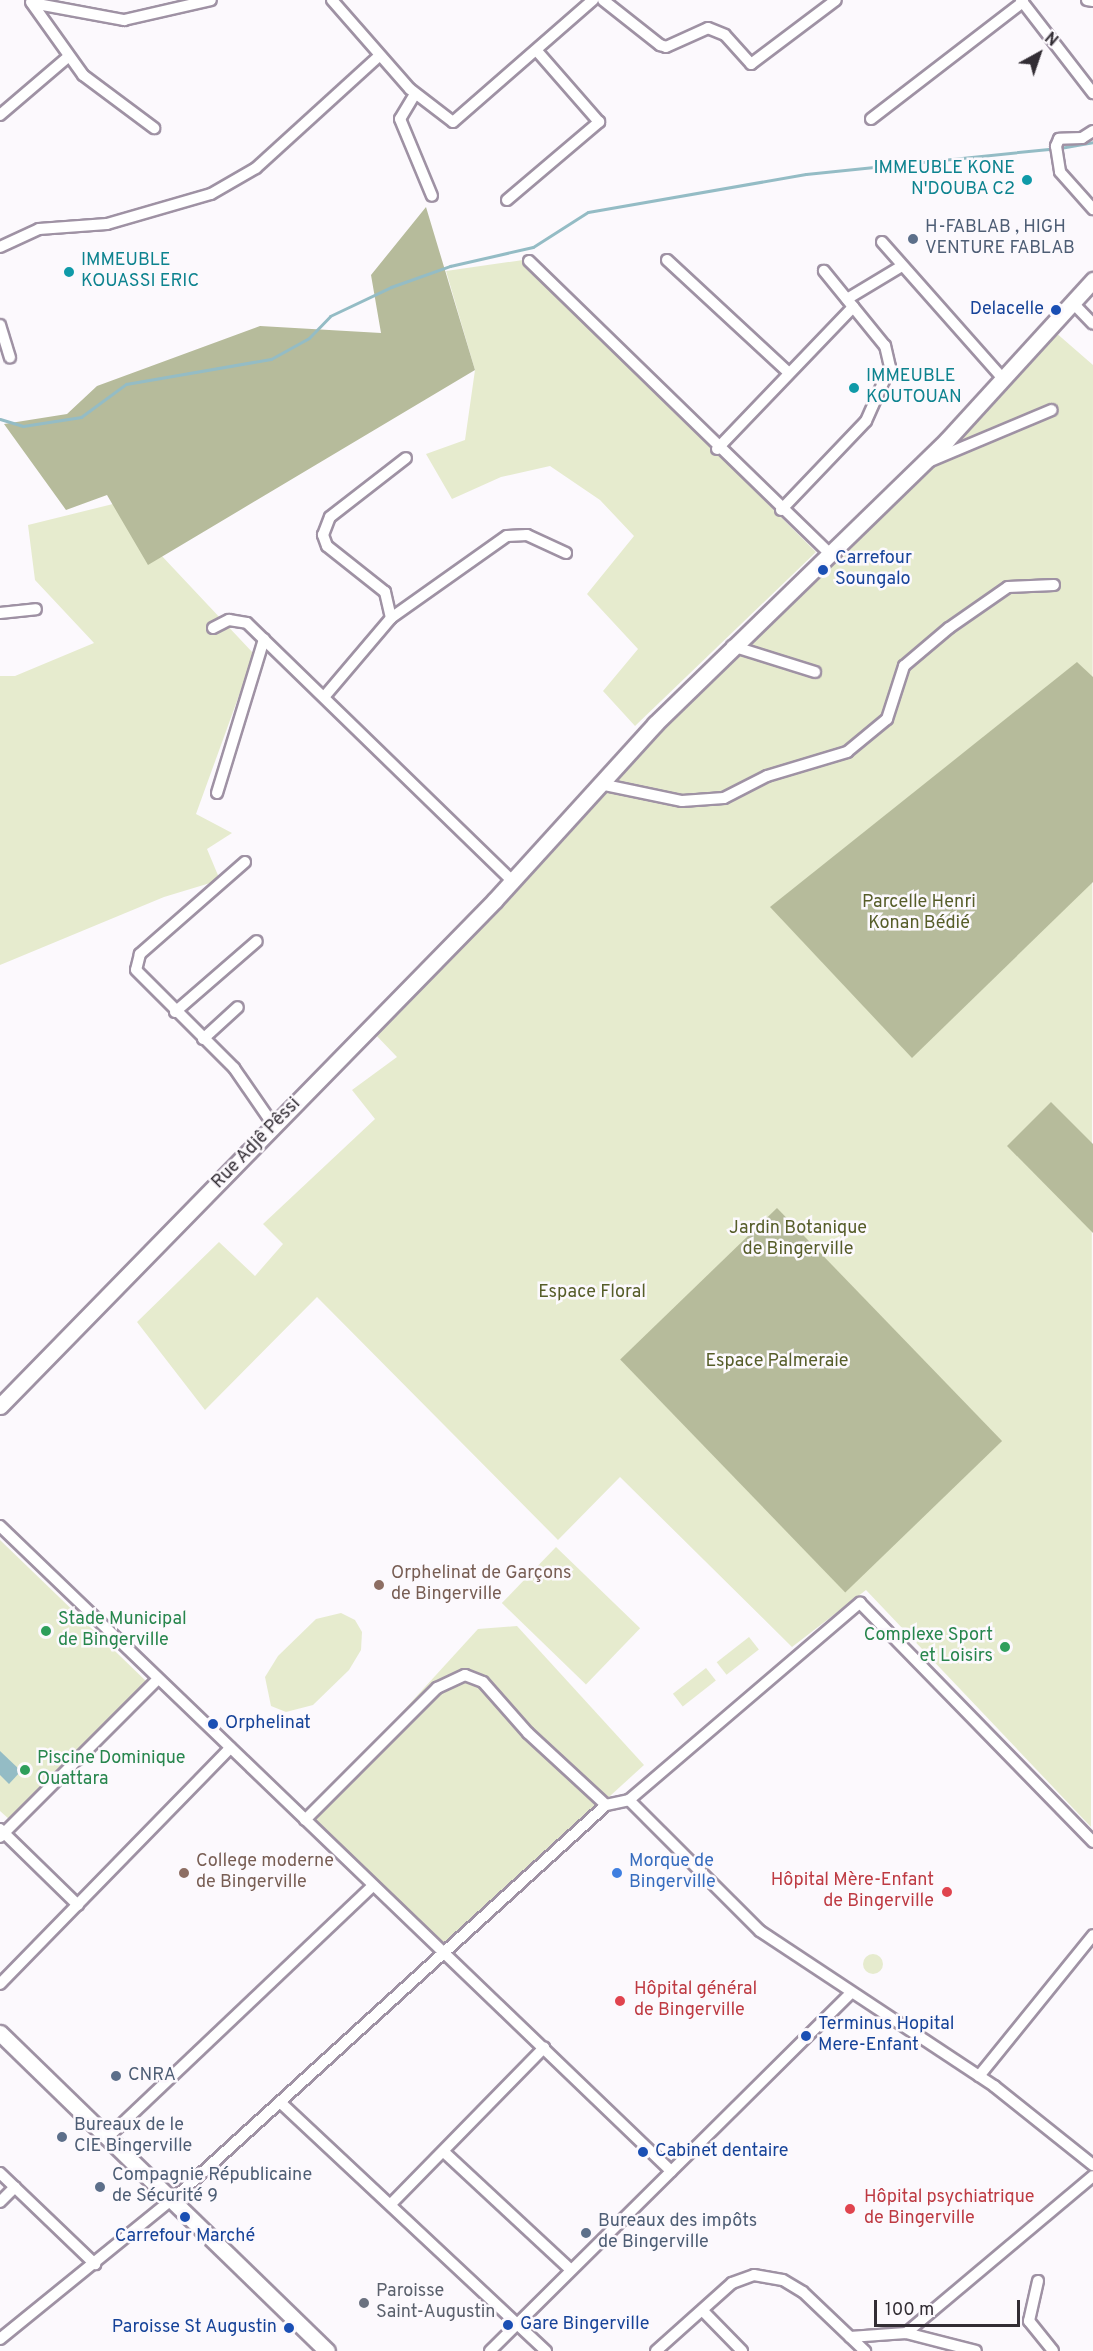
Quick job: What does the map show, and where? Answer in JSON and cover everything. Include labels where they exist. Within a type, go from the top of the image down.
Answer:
[{"type":"street","points":[[31,2],[124,20],[211,0]]},
{"type":"street","points":[[332,0],[379,56],[415,94],[453,122],[593,0]]},
{"type":"street","points":[[603,0],[660,45],[715,30],[751,64],[836,0]]},
{"type":"street","points":[[1087,0],[1093,1]]},
{"type":"street","points":[[871,119],[1022,1],[1093,93]]},
{"type":"street","points":[[31,2],[68,57],[98,89],[154,128]]},
{"type":"street","points":[[507,201],[598,122],[537,51]]},
{"type":"street","points":[[0,247],[39,229],[107,224],[211,194],[256,168],[379,56]]},
{"type":"street","points":[[0,116],[68,57]]},
{"type":"street","points":[[415,94],[400,119],[432,196]]},
{"type":"street","points":[[1093,131],[1082,138],[1059,139],[1056,146],[1060,172],[1093,209]]},
{"type":"street","points":[[882,242],[1003,379]]},
{"type":"street","points":[[667,260],[788,372]]},
{"type":"street","points":[[529,261],[717,449],[830,554]]},
{"type":"street","points":[[717,449],[850,303],[902,266]]},
{"type":"street","points":[[781,510],[866,422],[882,391],[890,354],[824,271]]},
{"type":"street","name":"Rue Adjê Pêssi","points":[[0,1406],[512,881],[600,784],[732,646],[922,464],[1093,280]]},
{"type":"street","points":[[1072,302],[1093,324]]},
{"type":"street","points":[[0,325],[10,358]]},
{"type":"street","points":[[922,464],[1052,410]]},
{"type":"street","points":[[391,618],[385,592],[327,546],[323,535],[330,517],[406,458]]},
{"type":"street","points":[[324,697],[391,618],[507,536],[527,535],[566,553]]},
{"type":"street","points":[[600,784],[682,801],[724,798],[766,776],[847,752],[887,719],[904,666],[949,628],[1008,587],[1054,585]]},
{"type":"street","points":[[0,613],[36,609]]},
{"type":"street","points":[[213,628],[238,619],[264,639],[512,881]]},
{"type":"street","points":[[217,793],[264,639]]},
{"type":"street","points":[[732,646],[815,672]]},
{"type":"street","points":[[245,862],[136,961],[141,980],[234,1068],[274,1126]]},
{"type":"street","points":[[175,1012],[257,941]]},
{"type":"street","points":[[203,1039],[238,1007]]},
{"type":"street","points":[[0,1526],[373,1886],[446,1952],[671,2171]]},
{"type":"street","points":[[0,2338],[171,2200],[281,2103],[606,1805],[629,1800],[860,1604],[1093,1842]]},
{"type":"street","points":[[305,1820],[437,1688],[465,1675],[483,1682],[528,1733],[606,1805]]},
{"type":"street","points":[[78,1905],[2,1833],[158,1679]]},
{"type":"street","points":[[0,1984],[230,1748]]},
{"type":"street","points":[[629,1800],[760,1931],[979,2076],[1093,2165]]},
{"type":"street","points":[[107,2138],[373,1886]]},
{"type":"street","points":[[979,2076],[1093,1935]]},
{"type":"street","points":[[490,2351],[852,1994]]},
{"type":"street","points":[[0,2033],[327,2351]]},
{"type":"street","points":[[391,2204],[544,2048]]},
{"type":"street","points":[[281,2103],[546,2351]]},
{"type":"street","points":[[444,2152],[571,2270]]},
{"type":"street","points":[[0,2173],[94,2264]]},
{"type":"street","points":[[906,2333],[1093,2176]]},
{"type":"street","points":[[0,2202],[15,2187]]},
{"type":"street","points":[[663,2349],[732,2283],[768,2275],[803,2292],[865,2351]]},
{"type":"street","points":[[1038,2281],[1029,2321],[1053,2351]]},
{"type":"street","points":[[703,2311],[742,2351]]},
{"type":"street","points":[[850,2337],[906,2333],[976,2351]]},
{"type":"green space","points":[[426,207],[475,370],[148,565],[107,495],[66,510],[4,424],[67,414],[97,386],[260,326],[381,333],[371,275]]},
{"type":"green space","points":[[523,260],[816,552],[635,726],[603,691],[638,649],[587,594],[634,536],[600,500],[550,466],[501,477],[452,499],[426,454],[465,440],[475,370],[446,271]]},
{"type":"green space","name":"Jardin Botanique de Bingerville","points":[[1047,325],[1093,365],[1091,1827],[866,1590],[792,1647],[620,1477],[558,1540],[317,1297],[205,1410],[137,1322],[219,1242],[255,1276],[283,1244],[263,1224],[375,1119],[352,1090],[397,1057],[372,1031],[507,882]]},
{"type":"green space","points":[[113,504],[254,654],[196,814],[232,833],[207,849],[220,880],[164,897],[0,965],[0,676],[15,676],[94,643],[35,580],[28,525]]},
{"type":"green space","name":"Parcelle Henri Konan Bédié","points":[[1077,662],[1093,677],[1093,882],[912,1058],[770,907]]},
{"type":"green space","points":[[1051,1102],[1093,1144],[1093,1233],[1007,1146]]},
{"type":"green space","name":"Espace Palmeraie","points":[[777,1208],[1002,1441],[845,1593],[620,1359]]},
{"type":"green space","name":"Stade Municipal de Bingerville","points":[[0,1540],[147,1682],[10,1820],[0,1811]]},
{"type":"green space","points":[[556,1547],[640,1628],[586,1684],[502,1603]]},
{"type":"green space","points":[[341,1613],[355,1620],[362,1632],[361,1650],[349,1670],[313,1705],[286,1712],[271,1706],[265,1677],[278,1656],[316,1619]]},
{"type":"green space","points":[[517,1626],[644,1765],[441,1950],[309,1814],[478,1629]]},
{"type":"green space","points":[[749,1637],[759,1650],[727,1675],[717,1662]]},
{"type":"green space","points":[[706,1668],[716,1681],[683,1706],[673,1694]]},
{"type":"green space","points":[[873,1954],[880,1957],[883,1964],[880,1971],[873,1974],[866,1971],[863,1964],[866,1957]]},
{"type":"water","points":[[0,1751],[21,1771],[9,1784],[0,1775]]},
{"type":"waterway","points":[[1060,148],[1093,142]]},
{"type":"waterway","points":[[0,419],[23,426],[81,417],[126,384],[271,359],[309,338],[330,316],[391,287],[450,266],[533,247],[588,212],[806,174],[1049,149]]},
{"type":"place","name":"IMMEUBLE KONE N'DOUBA C2","points":[[1027,180]]},
{"type":"place","name":"H-FABLAB , HIGH VENTURE FABLAB","points":[[913,239]]},
{"type":"place","name":"IMMEUBLE KOUASSI ERIC","points":[[69,272]]},
{"type":"place","name":"Delacelle","points":[[1056,310]]},
{"type":"place","name":"IMMEUBLE KOUTOUAN","points":[[854,388]]},
{"type":"place","name":"Carrefour Soungalo","points":[[823,570]]},
{"type":"place","name":"Orphelinat de Garçons de Bingerville","points":[[379,1585]]},
{"type":"place","name":"Stade Municipal de Bingerville","points":[[46,1631]]},
{"type":"place","name":"Complexe Sport et Loisirs","points":[[1005,1647]]},
{"type":"place","name":"Orphelinat","points":[[213,1724]]},
{"type":"place","name":"Piscine Dominique Ouattara","points":[[25,1770]]},
{"type":"place","name":"College moderne de Bingerville","points":[[184,1873]]},
{"type":"place","name":"Morque de Bingerville","points":[[617,1873]]},
{"type":"place","name":"Hôpital Mère-Enfant de Bingerville","points":[[947,1892]]},
{"type":"place","name":"Hôpital général de Bingerville","points":[[620,2001]]},
{"type":"place","name":"Terminus Hopital Mere-Enfant","points":[[806,2036]]},
{"type":"place","name":"CNRA","points":[[116,2076]]},
{"type":"place","name":"Bureaux de le CIE Bingerville","points":[[62,2137]]},
{"type":"place","name":"Cabinet dentaire","points":[[643,2152]]},
{"type":"place","name":"Compagnie Républicaine de Sécurité 9","points":[[100,2187]]},
{"type":"place","name":"Hôpital psychiatrique de Bingerville","points":[[850,2209]]},
{"type":"place","name":"Carrefour Marché","points":[[185,2217]]},
{"type":"place","name":"Bureaux des impôts de Bingerville","points":[[586,2233]]},
{"type":"place","name":"Paroisse Saint-Augustin","points":[[364,2303]]},
{"type":"place","name":"Gare Bingerville","points":[[508,2325]]},
{"type":"place","name":"Paroisse St Augustin","points":[[289,2328]]},
{"type":"park label","name":"Espace Floral","points":[[592,1293]]}]
